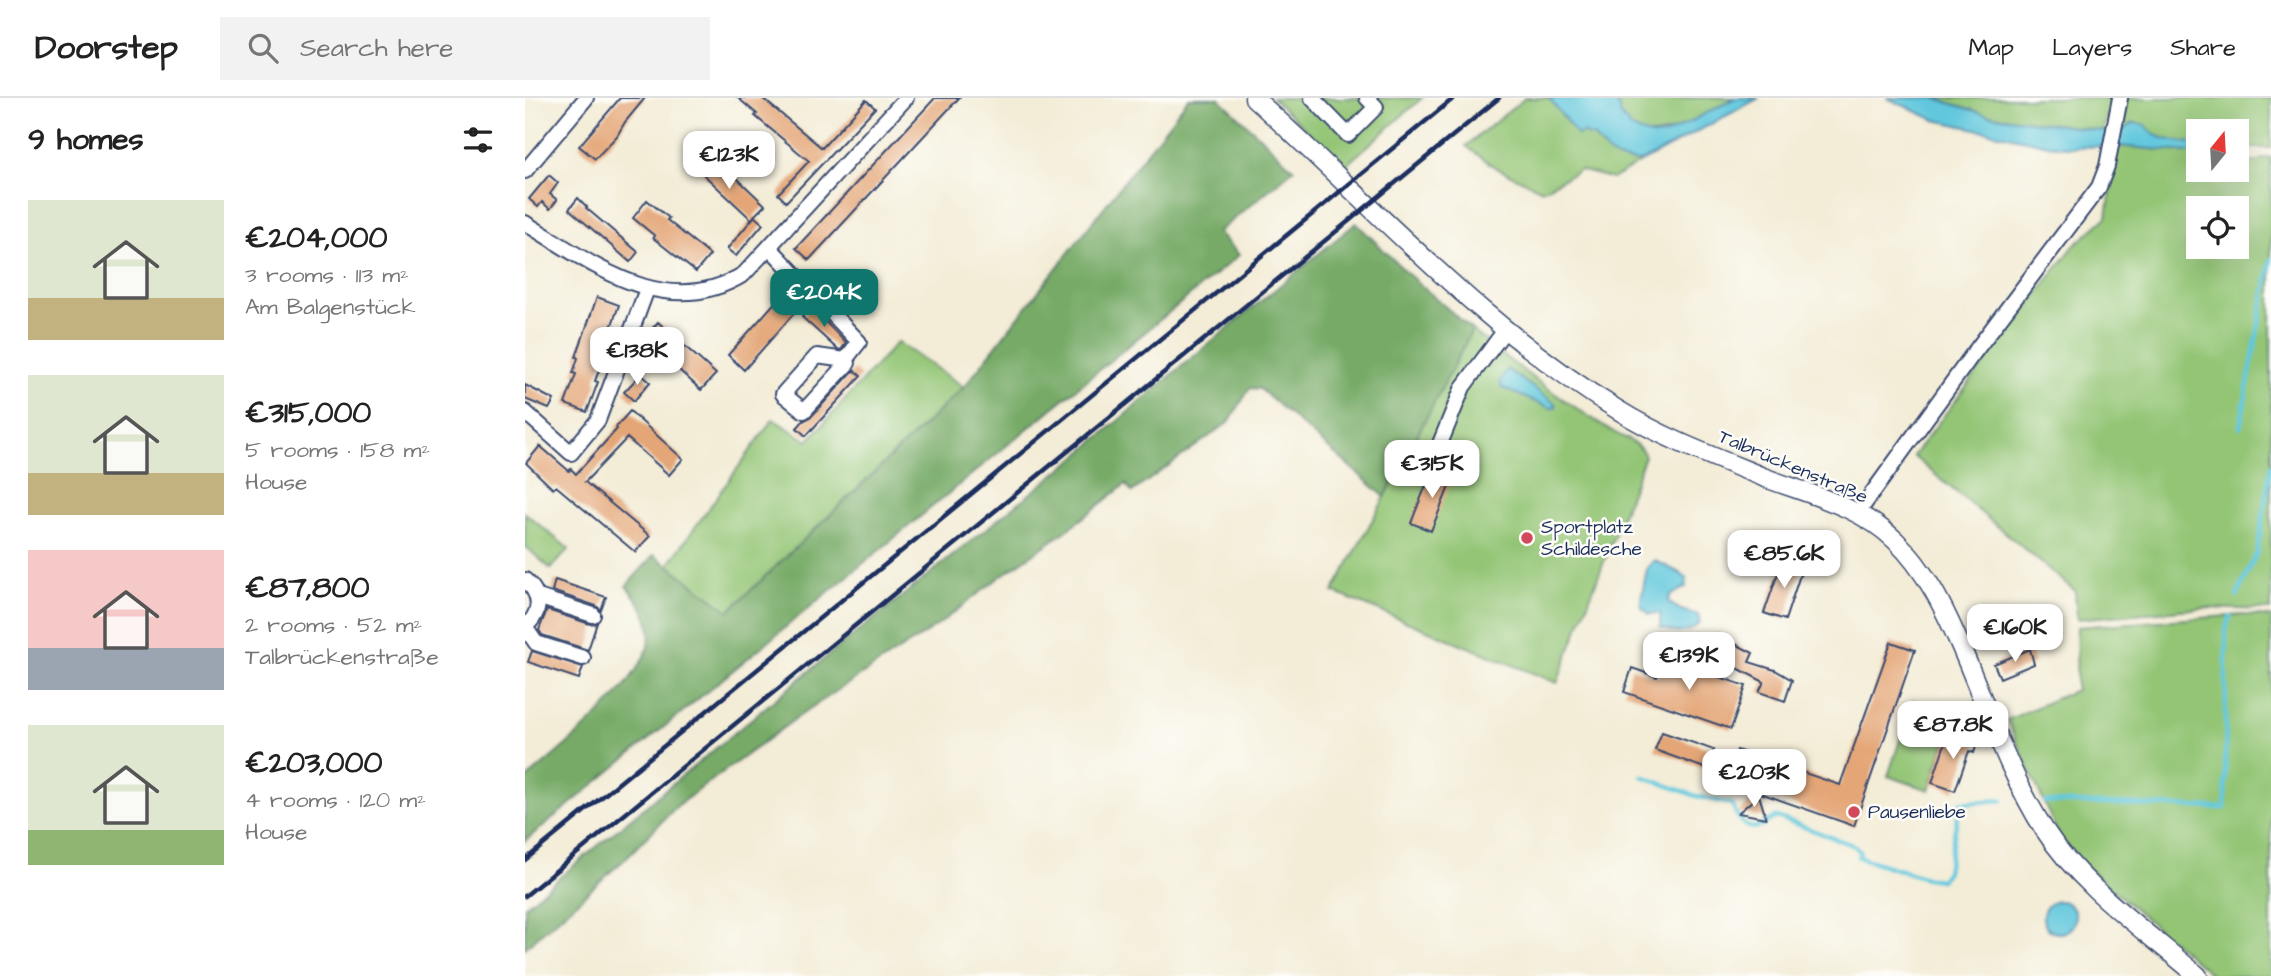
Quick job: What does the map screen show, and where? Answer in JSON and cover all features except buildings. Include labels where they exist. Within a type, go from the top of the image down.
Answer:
[{"type":"main road","name":"Talbrückenstraße","points":[[1254,98],[1360,195],[1427,263],[1505,330],[1602,400],[1644,425],[1688,445],[1857,514],[1893,538],[1920,568],[1940,600],[2011,765],[2044,830],[2077,870],[2198,976]]},
{"type":"street","points":[[525,171],[586,98]]},
{"type":"street","points":[[525,223],[620,279],[647,289],[674,294],[715,289],[744,274],[907,98]]},
{"type":"street","points":[[1312,98],[1348,135],[1375,107],[1367,98]]},
{"type":"street","points":[[1857,514],[1970,358],[2090,202],[2107,166],[2120,98]]},
{"type":"street","points":[[769,247],[859,342],[845,360]]},
{"type":"street","points":[[525,412],[571,453],[598,420],[647,289]]},
{"type":"street","points":[[1433,461],[1463,387],[1505,330]]},
{"type":"street","points":[[525,580],[534,587],[538,597],[538,608],[533,620],[525,627],[536,643],[583,658]]},
{"type":"street","points":[[538,597],[593,615]]},
{"type":"green space","points":[[1189,98],[1219,98],[1294,169],[1218,232],[1239,255],[525,841],[525,780],[579,733],[619,693],[646,652],[650,634],[648,620],[639,602],[626,586],[654,555],[729,611],[964,387]]},
{"type":"green space","points":[[1272,98],[1422,98],[1345,166]]},
{"type":"green space","points":[[1525,98],[1549,98],[1602,147],[1622,158],[1643,161],[1612,179],[1580,170],[1542,190],[1496,168],[1466,146]]},
{"type":"green space","points":[[1621,98],[1735,98],[1688,124],[1670,132],[1653,135],[1638,133],[1626,123],[1617,105]]},
{"type":"green space","points":[[1934,98],[2112,98],[2103,131],[1988,115]]},
{"type":"green space","points":[[2128,98],[2271,98],[2271,148],[2249,148],[2249,119],[2186,119],[2186,142],[2162,138],[2145,125],[2133,123],[2118,132]]},
{"type":"green space","points":[[2117,146],[2186,152],[2186,182],[2249,182],[2249,163],[2271,157],[2271,610],[2204,608],[2077,619],[2075,591],[1913,456],[2074,246],[2107,217]]},
{"type":"green space","points":[[1356,223],[1409,275],[1472,330],[1385,497],[1260,389],[1250,388],[1229,422],[1132,492],[1126,484],[938,625],[806,711],[678,805],[624,860],[525,948],[525,906],[836,649],[1076,457]]},
{"type":"green space","points":[[1472,330],[1558,396],[1635,444],[1645,456],[1557,683],[1333,592]]},
{"type":"green space","points":[[897,342],[964,387],[729,612],[668,565],[773,419],[808,441]]},
{"type":"green space","points":[[525,513],[569,549],[551,569],[525,546]]},
{"type":"green space","points":[[2242,615],[2271,617],[2271,976],[2213,976],[2078,860],[2058,834],[2007,720],[2076,690],[2077,627]]},
{"type":"green space","points":[[1913,701],[1954,715],[1929,790],[1888,776]]},
{"type":"water","points":[[1549,98],[1621,98],[1623,100],[1617,105],[1630,127],[1654,136],[1665,135],[1735,98],[1759,98],[1643,161],[1635,162],[1614,156],[1593,136],[1587,136],[1584,132],[1578,136]]},
{"type":"water","points":[[1887,98],[1934,98],[1988,115],[2103,131],[2124,130],[2133,123],[2146,125],[2150,131],[2162,138],[2186,142],[2186,152],[2117,146],[2049,145],[1935,120]]},
{"type":"water","points":[[1507,369],[1556,404],[1556,407],[1550,408],[1502,388],[1500,382]]},
{"type":"water","points":[[1654,560],[1687,579],[1686,587],[1670,596],[1668,602],[1681,610],[1698,615],[1700,622],[1691,630],[1676,632],[1660,627],[1660,613],[1649,614],[1640,605],[1647,568]]},
{"type":"water","points":[[2059,901],[2070,906],[2075,917],[2070,928],[2059,933],[2048,928],[2043,917],[2048,906]]},
{"type":"waterway","points":[[2240,427],[2271,259]]},
{"type":"waterway","points":[[2237,596],[2257,552],[2271,466]]},
{"type":"waterway","points":[[2045,802],[2225,808],[2226,629],[2230,617]]},
{"type":"waterway","points":[[1642,776],[1696,796],[1732,804],[1739,819],[1746,826],[1755,828],[1777,817],[1855,846],[1860,852],[1858,857],[1941,880],[1947,871],[1960,803],[2002,800]]},
{"type":"railway","points":[[525,860],[1454,98]]},
{"type":"railway","points":[[525,896],[1499,98]]},
{"type":"place","name":"Sportplatz Schildesche","points":[[1527,538]]},
{"type":"place","name":"Pausenliebe","points":[[1854,812]]}]
